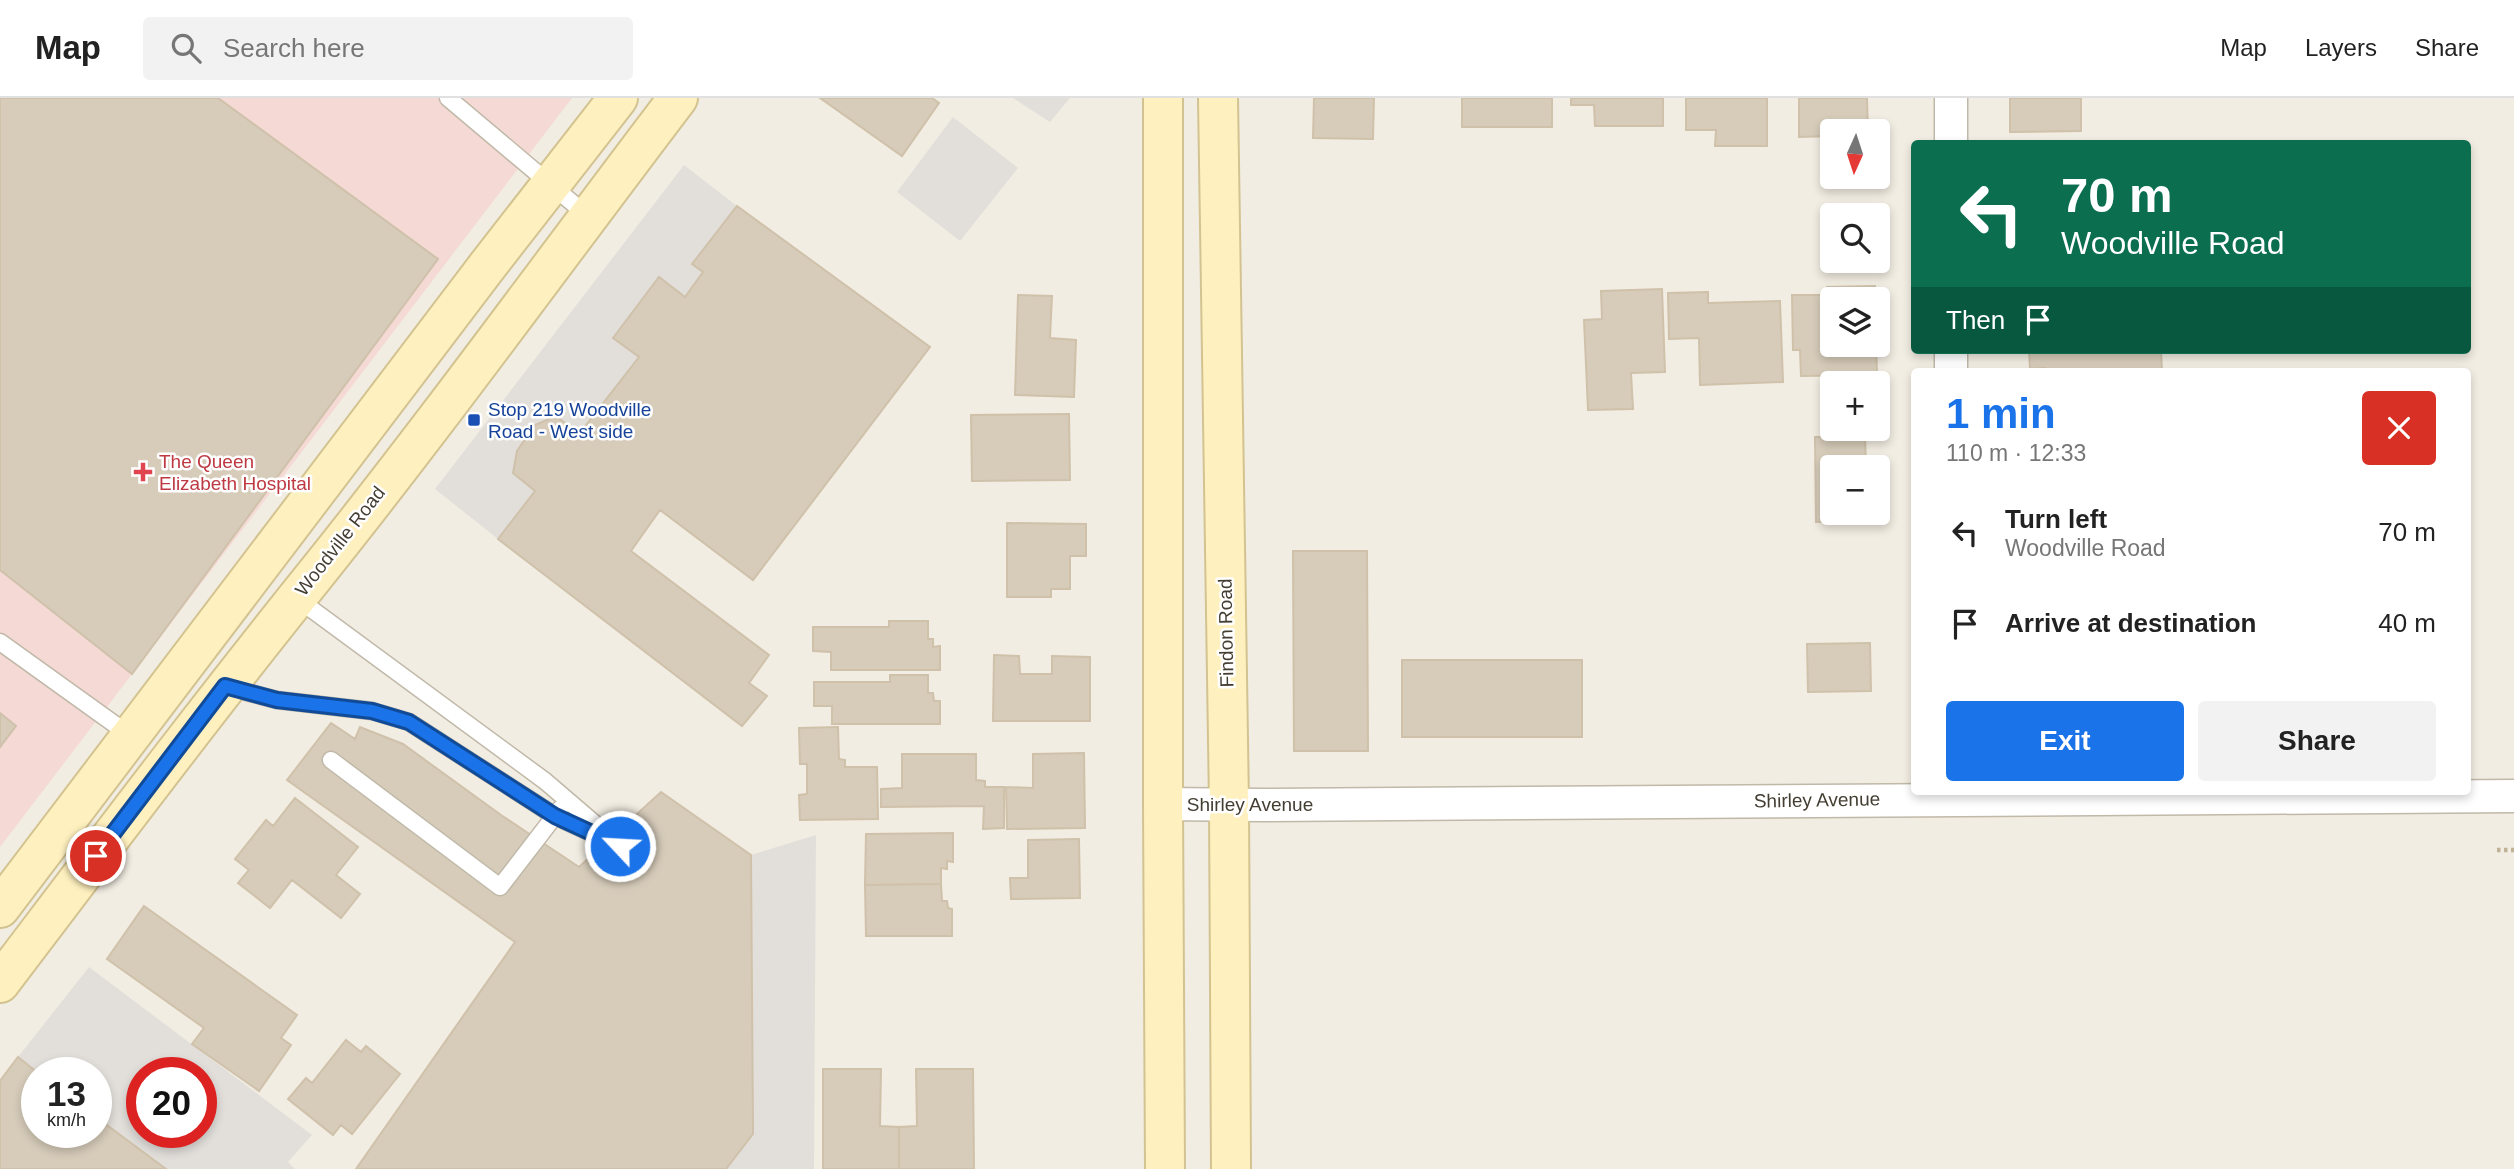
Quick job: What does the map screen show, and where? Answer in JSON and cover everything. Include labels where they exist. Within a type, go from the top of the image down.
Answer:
[{"type":"main road","points":[[0,908],[618,98]]},
{"type":"main road","name":"Woodville Road","points":[[0,983],[678,98]]},
{"type":"main road","points":[[1163,98],[1165,1169]]},
{"type":"main road","name":"Findon Road","points":[[1218,98],[1229,804],[1231,1169]]},
{"type":"street","points":[[1951,98],[1951,140]]},
{"type":"street","name":"Shirley Avenue","points":[[1163,804],[1952,795],[2514,796]]},
{"type":"lane","points":[[448,98],[588,216]]},
{"type":"lane","points":[[225,686],[277,700],[372,711],[409,722],[555,816],[620,846],[568,799],[295,597]]},
{"type":"lane","points":[[0,642],[131,736]]},
{"type":"lane","points":[[331,760],[500,887],[568,799]]},
{"type":"path","points":[[2497,850],[2514,850]]},
{"type":"shaded area","name":"The Queen Elizabeth Hospital","points":[[0,98],[572,98],[0,847]]},
{"type":"shaded area","points":[[1013,98],[1070,98],[1050,122]]},
{"type":"shaded area","points":[[953,117],[1018,168],[960,241],[897,192]]},
{"type":"shaded area","points":[[684,165],[737,206],[693,263],[703,272],[685,297],[659,277],[614,338],[639,357],[579,434],[556,416],[534,426],[517,451],[513,473],[535,491],[498,539],[435,489]]},
{"type":"shaded area","points":[[816,835],[814,1169],[726,1169],[753,1134],[751,855]]},
{"type":"shaded area","points":[[89,967],[208,1057],[126,1057],[126,1139],[112,1129],[112,1057],[21,1057],[21,1059],[18,1057]]},
{"type":"shaded area","points":[[217,1063],[312,1135],[288,1162],[295,1169],[166,1169],[138,1148],[217,1148]]},
{"type":"building","name":"The Queen Elizabeth Hospital","points":[[0,98],[218,98],[438,259],[132,674],[0,570]]},
{"type":"building","name":"The Queen Elizabeth Hospital","points":[[0,98],[218,98],[438,259],[132,674],[0,570]]},
{"type":"building","points":[[820,98],[932,98],[939,103],[902,156]]},
{"type":"building","points":[[1314,98],[1374,98],[1373,139],[1313,138]]},
{"type":"building","points":[[1462,98],[1552,98],[1552,127],[1462,127]]},
{"type":"building","points":[[1571,98],[1663,98],[1663,126],[1595,126],[1594,105],[1571,105]]},
{"type":"building","points":[[1686,98],[1767,98],[1767,146],[1715,146],[1716,130],[1686,130]]},
{"type":"building","points":[[1799,98],[1867,98],[1868,119],[1820,119],[1820,136],[1799,137]]},
{"type":"building","points":[[2010,98],[2081,98],[2081,131],[2010,132]]},
{"type":"building","points":[[737,206],[930,347],[753,580],[660,510],[631,551],[769,655],[749,683],[767,696],[742,726],[498,539],[535,491],[513,473],[517,451],[535,425],[556,416],[579,434],[639,357],[613,338],[659,277],[685,297],[703,272],[692,264]]},
{"type":"building","points":[[1662,289],[1665,372],[1631,373],[1633,409],[1588,410],[1584,320],[1602,319],[1601,291]]},
{"type":"building","points":[[1708,292],[1708,303],[1780,301],[1783,382],[1700,385],[1699,338],[1669,339],[1668,293]]},
{"type":"building","points":[[1018,295],[1052,296],[1050,338],[1076,340],[1074,397],[1015,395]]},
{"type":"building","points":[[1792,295],[1820,295],[1820,357],[1876,357],[1877,371],[1820,371],[1820,376],[1801,376],[1800,350],[1793,350]]},
{"type":"building","points":[[2029,354],[2161,354],[2162,368],[2030,368]]},
{"type":"building","points":[[1069,414],[1070,480],[972,481],[971,415]]},
{"type":"building","points":[[1815,437],[1820,437],[1820,441],[1865,441],[1866,455],[1820,455],[1820,522],[1816,522]]},
{"type":"building","points":[[1007,523],[1086,524],[1086,556],[1070,556],[1070,589],[1051,589],[1051,597],[1007,597]]},
{"type":"building","points":[[1293,551],[1367,551],[1368,751],[1294,751]]},
{"type":"building","points":[[889,621],[928,621],[928,639],[933,639],[933,647],[940,646],[940,670],[831,670],[831,652],[813,651],[813,627],[889,627]]},
{"type":"building","points":[[1870,643],[1871,691],[1808,692],[1807,644]]},
{"type":"building","points":[[994,655],[1019,656],[1020,674],[1052,674],[1052,656],[1090,657],[1090,721],[993,721]]},
{"type":"building","points":[[1402,660],[1582,660],[1582,737],[1402,737]]},
{"type":"building","points":[[890,675],[928,675],[928,693],[933,693],[934,701],[940,701],[940,724],[832,724],[832,706],[814,706],[814,682],[890,682]]},
{"type":"building","points":[[0,713],[16,726],[0,747]]},
{"type":"building","points":[[331,723],[355,739],[360,727],[403,744],[579,867],[661,792],[751,855],[753,1134],[726,1169],[356,1169],[515,942],[287,780]]},
{"type":"building","points":[[838,727],[839,759],[845,760],[845,767],[877,767],[878,819],[800,820],[799,795],[807,794],[807,764],[800,764],[799,728]]},
{"type":"building","points":[[1084,753],[1085,828],[1007,829],[1006,787],[1033,788],[1033,754]]},
{"type":"building","points":[[902,754],[976,754],[976,780],[985,781],[985,787],[1004,787],[1004,828],[983,829],[984,806],[881,807],[881,789],[902,788]]},
{"type":"building","points":[[295,798],[358,847],[336,875],[360,894],[341,918],[292,880],[270,908],[238,883],[249,870],[235,859],[266,820],[273,826]]},
{"type":"building","points":[[953,833],[953,862],[947,861],[947,869],[941,868],[941,884],[865,885],[866,834]]},
{"type":"building","points":[[1079,839],[1080,898],[1011,899],[1010,878],[1028,878],[1028,840]]},
{"type":"building","points":[[941,884],[942,901],[947,901],[948,908],[952,909],[952,936],[866,936],[865,885]]},
{"type":"building","points":[[144,906],[297,1015],[281,1038],[291,1045],[259,1091],[217,1062],[217,1057],[211,1057],[192,1044],[204,1028],[107,959]]},
{"type":"building","points":[[346,1040],[361,1052],[366,1046],[400,1074],[352,1134],[341,1125],[333,1135],[288,1099],[306,1078],[312,1083]]},
{"type":"building","points":[[18,1057],[21,1059],[21,1148],[112,1148],[112,1129],[126,1139],[126,1148],[138,1148],[166,1169],[0,1169],[0,1081]]},
{"type":"building","points":[[823,1069],[881,1069],[880,1126],[899,1127],[899,1169],[823,1169]]},
{"type":"building","points":[[916,1069],[973,1069],[974,1169],[899,1169],[899,1127],[917,1126]]},
{"type":"place","name":"Stop 219 Woodville Road - West side","points":[[474,420]]},
{"type":"place","name":"The Queen Elizabeth Hospital","points":[[143,472]]},
{"type":"route","points":[[96,856],[225,686],[277,700],[372,711],[409,722],[555,816],[620,846]]}]
